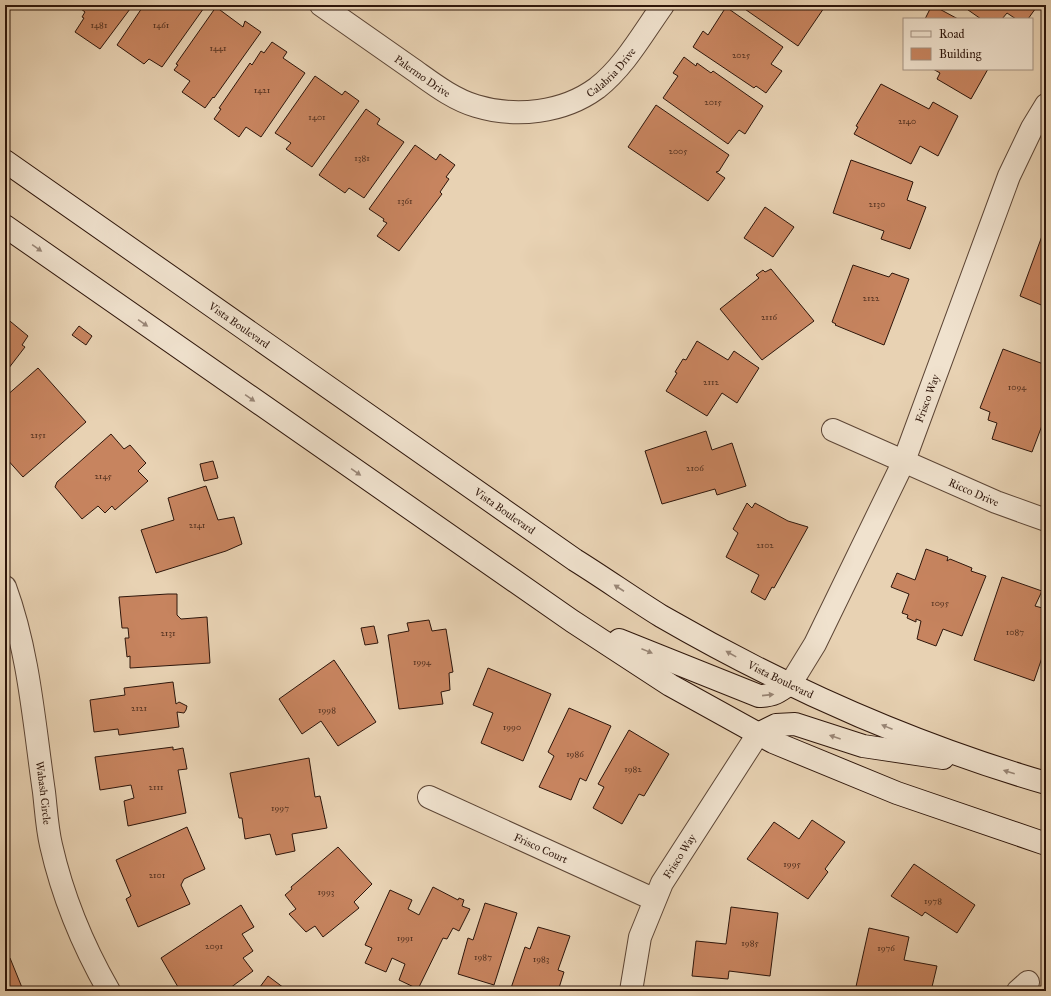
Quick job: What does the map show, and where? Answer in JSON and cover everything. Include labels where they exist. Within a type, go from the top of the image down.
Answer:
[{"type":"main road","name":"Palermo Drive","points":[[321,5],[447,93],[474,106],[506,113],[538,112]]},
{"type":"main road","name":"Calabria Drive","points":[[538,112],[570,103],[597,88],[620,66],[663,5]]},
{"type":"main road","name":"Frisco Way","points":[[790,683],[815,644],[904,461],[1009,176],[1039,132],[1046,105]]},
{"type":"main road","name":"Vista Boulevard","points":[[5,161],[575,560],[661,615],[742,660],[848,711],[983,765],[1046,783]]},
{"type":"main road","points":[[5,226],[572,621],[670,685],[773,742],[897,793],[1046,844]]},
{"type":"main road","name":"Ricco Drive","points":[[833,430],[996,502],[1046,520]]},
{"type":"main road","name":"Wabash Circle","points":[[5,587],[13,608],[25,662],[51,844],[66,900],[88,954],[109,991]]},
{"type":"main road","points":[[572,621],[751,694],[772,696],[790,683]]},
{"type":"main road","points":[[758,734],[776,725],[795,724],[863,746],[983,765]]},
{"type":"main road","name":"Frisco Way","points":[[631,991],[640,937],[653,899],[758,734]]},
{"type":"main road","name":"Frisco Court","points":[[429,797],[653,899]]},
{"type":"building","points":[[76,5],[133,5],[100,49],[75,32],[84,18],[82,17],[85,12]]},
{"type":"building","points":[[144,5],[206,5],[162,67],[149,59],[144,64],[117,45]]},
{"type":"building","points":[[739,5],[826,5],[798,46]]},
{"type":"building","points":[[932,5],[956,18],[926,18]]},
{"type":"building","points":[[961,5],[1038,5],[1029,18],[1014,18],[1007,13],[1003,18],[980,18]]},
{"type":"building","points":[[216,7],[243,27],[245,21],[261,32],[214,98],[213,97],[205,108],[182,92],[190,81],[174,70],[178,65],[176,64]]},
{"type":"building","points":[[726,7],[783,47],[771,64],[782,71],[766,93],[756,86],[754,88],[693,47],[703,31],[708,35]]},
{"type":"building","points":[[272,42],[287,52],[283,58],[305,73],[261,137],[246,127],[239,137],[214,119],[221,109],[219,108],[250,63],[252,65],[261,51],[264,53]]},
{"type":"building","points":[[684,57],[696,66],[697,63],[711,73],[713,71],[763,106],[745,134],[739,130],[728,144],[663,98],[678,76],[673,73]]},
{"type":"building","points":[[935,70],[987,70],[971,99],[937,79],[940,73]]},
{"type":"building","points":[[315,76],[342,95],[345,91],[359,101],[312,167],[286,149],[291,143],[275,133]]},
{"type":"building","points":[[881,84],[929,109],[933,102],[958,116],[938,156],[920,146],[911,164],[854,134],[858,127],[856,126]]},
{"type":"building","points":[[656,105],[729,155],[719,171],[716,172],[725,178],[708,201],[628,147]]},
{"type":"building","points":[[366,109],[380,119],[377,124],[404,142],[364,198],[349,188],[345,193],[319,175]]},
{"type":"building","points":[[415,145],[436,160],[440,154],[455,165],[446,177],[449,179],[440,192],[442,194],[399,251],[377,236],[387,223],[383,221],[384,219],[369,209]]},
{"type":"building","points":[[851,160],[913,182],[907,200],[926,207],[910,249],[881,239],[884,231],[833,213]]},
{"type":"building","points":[[765,207],[794,227],[773,257],[744,238]]},
{"type":"building","points":[[1042,236],[1046,237],[1046,307],[1020,296]]},
{"type":"building","points":[[853,265],[889,277],[892,273],[909,279],[884,345],[835,325],[836,324],[832,322]]},
{"type":"building","points":[[771,269],[814,321],[762,360],[720,309],[759,278],[756,275],[763,270],[765,272]]},
{"type":"building","points":[[5,317],[28,336],[22,345],[25,347],[5,373]]},
{"type":"building","points":[[79,326],[92,336],[86,345],[72,335]]},
{"type":"building","points":[[697,341],[728,360],[734,351],[759,368],[737,403],[722,393],[707,416],[666,391],[677,373],[675,372],[683,359],[686,360]]},
{"type":"building","points":[[1003,349],[1046,365],[1046,415],[1032,452],[992,439],[997,423],[988,420],[990,412],[980,408]]},
{"type":"building","points":[[38,368],[86,422],[23,477],[5,457],[5,397]]},
{"type":"building","points":[[706,431],[712,450],[732,443],[746,486],[717,495],[715,489],[662,504],[645,451]]},
{"type":"building","points":[[111,434],[124,449],[130,445],[146,463],[138,471],[148,481],[115,510],[112,506],[105,513],[98,506],[82,519],[55,487],[57,482]]},
{"type":"building","points":[[213,461],[218,478],[204,481],[200,464]]},
{"type":"building","points":[[206,486],[218,520],[234,517],[242,544],[226,551],[156,573],[141,530],[174,520],[168,498]]},
{"type":"building","points":[[747,503],[752,508],[755,503],[788,521],[808,527],[774,588],[772,587],[765,600],[751,592],[759,575],[726,557],[738,533],[733,529]]},
{"type":"building","points":[[926,549],[948,557],[947,561],[950,559],[972,568],[971,571],[986,576],[962,636],[943,629],[936,646],[917,639],[921,621],[916,619],[916,622],[907,618],[908,615],[902,613],[909,594],[891,587],[897,573],[915,580]]},
{"type":"building","points":[[1002,577],[1042,591],[1035,606],[1046,609],[1046,646],[1034,681],[974,660]]},
{"type":"building","points":[[177,594],[177,615],[181,619],[207,617],[210,663],[130,668],[130,656],[127,657],[125,638],[129,638],[128,628],[122,628],[119,597]]},
{"type":"building","points":[[429,620],[432,631],[446,629],[453,672],[449,673],[450,690],[441,692],[443,704],[399,709],[388,635],[409,631],[407,623]]},
{"type":"building","points":[[374,626],[378,643],[365,645],[361,628]]},
{"type":"building","points":[[334,660],[376,722],[338,746],[321,721],[302,734],[279,699]]},
{"type":"building","points":[[488,668],[551,694],[523,761],[481,743],[493,713],[473,705]]},
{"type":"building","points":[[173,682],[176,704],[179,702],[187,706],[184,713],[177,712],[179,727],[119,735],[118,729],[94,732],[90,700],[125,695],[124,688]]},
{"type":"building","points":[[569,708],[611,726],[586,781],[580,778],[571,800],[539,787],[554,756],[548,752]]},
{"type":"building","points":[[629,730],[669,754],[644,796],[639,794],[622,824],[593,808],[604,787],[598,784]]},
{"type":"building","points":[[173,747],[173,750],[183,748],[187,769],[178,770],[186,813],[128,826],[124,801],[134,798],[131,785],[100,790],[95,757]]},
{"type":"building","points":[[309,758],[315,797],[320,796],[327,828],[292,834],[295,851],[276,855],[270,834],[245,839],[242,818],[239,818],[230,773]]},
{"type":"building","points":[[812,820],[845,842],[825,869],[828,872],[808,899],[747,859],[774,822],[799,839]]},
{"type":"building","points":[[187,827],[205,869],[184,879],[181,885],[190,904],[138,927],[126,899],[131,896],[116,860]]},
{"type":"building","points":[[338,847],[372,884],[354,902],[359,908],[323,937],[315,926],[306,932],[289,914],[296,909],[285,895],[292,889],[291,887]]},
{"type":"building","points":[[914,864],[975,905],[957,933],[925,912],[922,916],[891,896]]},
{"type":"building","points":[[433,887],[458,900],[459,898],[464,900],[462,906],[470,909],[459,931],[453,928],[447,939],[443,938],[418,989],[399,980],[405,964],[392,958],[386,972],[365,963],[372,948],[365,945],[390,890],[412,900],[408,909],[419,915]]},
{"type":"building","points":[[485,903],[517,913],[494,985],[458,974],[468,938],[473,940]]},
{"type":"building","points":[[241,905],[254,927],[242,934],[253,951],[243,958],[253,971],[226,991],[201,991],[199,988],[194,991],[176,991],[175,990],[178,987],[161,958]]},
{"type":"building","points":[[731,907],[778,913],[770,976],[729,971],[728,979],[692,976],[696,941],[726,944]]},
{"type":"building","points":[[538,927],[570,936],[558,970],[564,972],[558,991],[510,991],[525,947],[530,949]]},
{"type":"building","points":[[869,928],[909,937],[904,960],[937,966],[931,991],[855,991]]},
{"type":"building","points":[[10,958],[23,990],[5,991],[5,960]]},
{"type":"building","points":[[268,976],[288,991],[257,991]]}]
